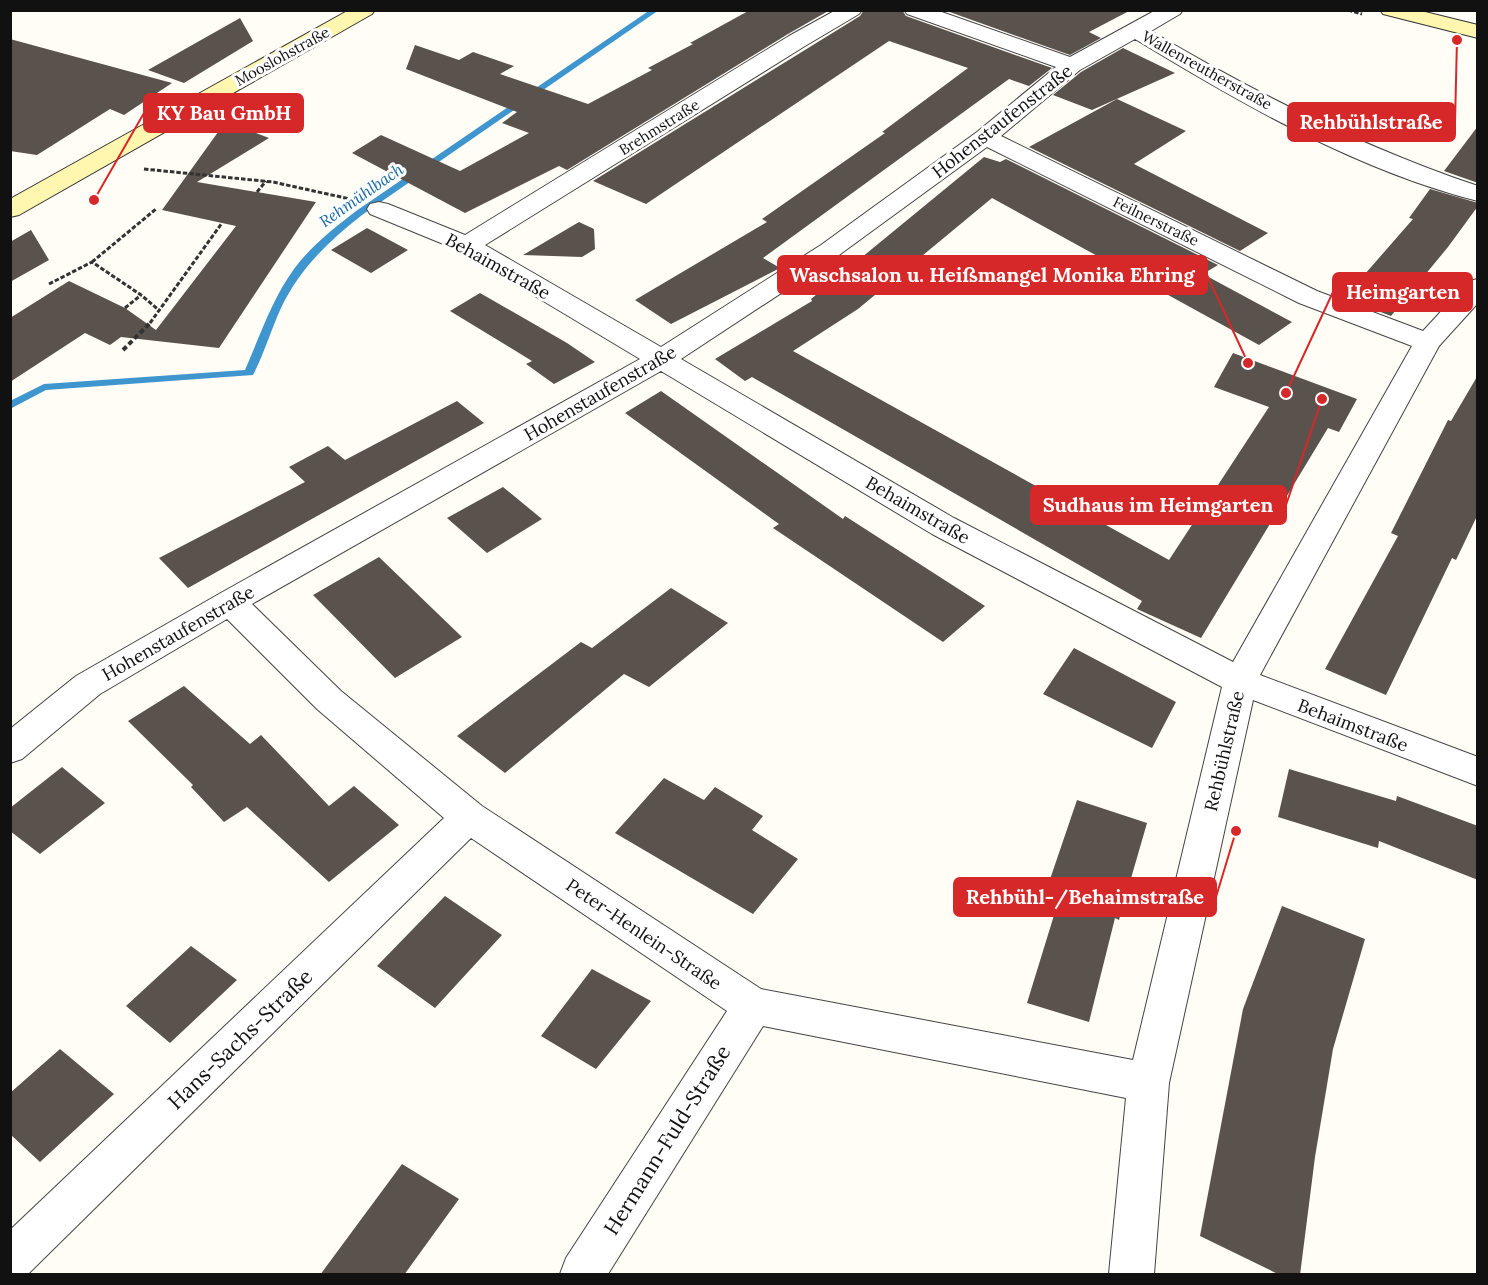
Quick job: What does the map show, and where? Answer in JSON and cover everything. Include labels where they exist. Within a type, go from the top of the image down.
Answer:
[{"type":"street","name":"Mooslohstraße","points":[[10,210],[365,10]]},
{"type":"street","name":"Brehmstraße","points":[[467,245],[797,41],[852,10]]},
{"type":"street","points":[[914,10],[1072,65]]},
{"type":"street","name":"Hohenstaufenstraße","points":[[10,749],[88,685],[230,602],[660,360],[830,250],[985,137],[1072,65],[1173,10]]},
{"type":"street","points":[[1390,10],[1478,32]]},
{"type":"street","name":"Wallenreutherstraße","points":[[1135,30],[1182,58],[1316,128],[1395,165],[1478,194]]},
{"type":"street","name":"Feilnerstraße","points":[[985,137],[1308,297],[1428,342]]},
{"type":"street","name":"Behaimstraße","points":[[367,205],[467,245],[943,526],[1240,681],[1478,772]]},
{"type":"street","name":"Rehbühlstraße","points":[[1132,1275],[1148,1083],[1240,681],[1428,342],[1478,287]]},
{"type":"street","name":"Peter-Henlein-Straße","points":[[230,602],[329,700],[469,817],[753,1006],[1148,1083]]},
{"type":"street","name":"Hans-Sachs-Straße","points":[[10,1261],[469,817]]},
{"type":"street","name":"Hermann-Fuld-Straße","points":[[582,1275],[753,1006]]},
{"type":"path","points":[[91,163],[222,174],[303,186],[367,205]]},
{"type":"path","points":[[257,192],[266,181]]},
{"type":"path","points":[[49,284],[92,262],[156,209]]},
{"type":"path","points":[[123,350],[144,331],[222,223]]},
{"type":"path","points":[[92,262],[141,295],[159,311]]},
{"type":"path","points":[[125,308],[141,295]]},
{"type":"building","points":[[750,10],[830,10],[567,170],[559,166],[465,213],[352,153],[381,135],[460,171],[529,133],[502,123],[517,112],[406,69],[415,45],[459,60],[473,52],[514,66],[500,74],[588,104],[652,70],[648,68]]},
{"type":"building","points":[[864,10],[902,10],[906,16],[1052,68],[1029,86],[1009,79],[763,258],[780,268],[671,324],[635,300],[767,222],[762,219],[885,133],[882,132],[968,68],[889,41],[646,204],[593,181],[860,16]]},
{"type":"building","points":[[944,10],[1131,10],[1089,32],[1101,38],[1070,55]]},
{"type":"building","points":[[240,18],[253,41],[184,83],[148,70]]},
{"type":"building","points":[[10,39],[172,83],[124,115],[110,109],[37,155],[10,151]]},
{"type":"building","points":[[1123,48],[1175,73],[1092,110],[1053,95],[1081,72]]},
{"type":"building","points":[[1117,99],[1186,131],[1134,164],[1268,233],[1240,251],[1029,147]]},
{"type":"building","points":[[230,123],[269,138],[197,182],[316,202],[219,348],[121,337],[110,345],[85,333],[10,382],[10,318],[69,281],[125,308],[156,330],[236,226],[162,210],[221,128]]},
{"type":"building","points":[[1478,126],[1478,183],[1444,171]]},
{"type":"building","points":[[984,157],[1000,162],[1006,159],[1218,265],[1203,274],[1292,322],[1259,345],[992,198],[858,309],[793,351],[1169,560],[1269,407],[1214,387],[1233,353],[1357,399],[1339,432],[1328,428],[1201,638],[1137,609],[1142,601],[752,377],[745,381],[715,359],[812,301],[811,299]]},
{"type":"building","points":[[1430,189],[1478,203],[1478,206],[1448,247],[1391,316],[1344,298],[1413,219],[1409,218]]},
{"type":"building","points":[[579,222],[594,229],[595,249],[582,257],[523,255]]},
{"type":"building","points":[[367,228],[408,250],[371,273],[331,250]]},
{"type":"building","points":[[31,230],[49,260],[10,282],[10,242]]},
{"type":"building","points":[[480,293],[567,343],[595,362],[554,384],[526,364],[532,361],[450,311]]},
{"type":"building","points":[[1478,375],[1478,514],[1456,560],[1452,558],[1386,695],[1325,669],[1398,536],[1391,533],[1448,420],[1451,421]]},
{"type":"building","points":[[661,391],[843,519],[845,516],[985,606],[943,642],[773,528],[779,524],[625,413]]},
{"type":"building","points":[[457,401],[484,423],[188,588],[159,558],[305,482],[289,467],[328,446],[345,460]]},
{"type":"building","points":[[503,487],[542,519],[487,553],[447,518]]},
{"type":"building","points":[[379,557],[462,637],[395,678],[313,595]]},
{"type":"building","points":[[671,588],[728,623],[649,687],[624,674],[505,773],[457,736],[581,642],[592,648]]},
{"type":"building","points":[[1074,648],[1176,702],[1152,748],[1043,694]]},
{"type":"building","points":[[184,686],[250,744],[261,735],[329,806],[354,786],[399,825],[329,882],[247,807],[224,822],[191,787],[193,785],[128,721]]},
{"type":"building","points":[[62,767],[105,803],[40,854],[10,831],[10,808]]},
{"type":"building","points":[[1289,769],[1396,801],[1397,796],[1478,826],[1478,880],[1379,841],[1378,848],[1278,817]]},
{"type":"building","points":[[664,778],[704,800],[715,787],[763,816],[752,830],[798,859],[753,914],[615,833]]},
{"type":"building","points":[[1077,800],[1147,823],[1119,920],[1115,918],[1089,1022],[1027,1003],[1059,899],[1045,894]]},
{"type":"building","points":[[445,896],[502,935],[435,1008],[377,966]]},
{"type":"building","points":[[1282,906],[1365,939],[1333,1049],[1315,1157],[1300,1275],[1280,1275],[1200,1236],[1243,1009]]},
{"type":"building","points":[[191,946],[237,980],[170,1043],[126,1006]]},
{"type":"building","points":[[592,969],[651,1001],[596,1069],[541,1036]]},
{"type":"building","points":[[60,1049],[114,1094],[40,1162],[10,1134],[10,1093]]},
{"type":"building","points":[[402,1164],[459,1199],[404,1275],[320,1275]]},
{"type":"waterway","name":"Rehmühlbach","points":[[10,406],[44,387],[249,373],[278,305],[292,279],[327,239],[359,213],[656,10]]},
{"type":"place","name":"Rehbühlstraße","points":[[1457,40]]},
{"type":"place","name":"KY Bau GmbH","points":[[94,200]]},
{"type":"place","name":"Waschsalon u. Heißmangel Monika Ehring","points":[[1248,363]]},
{"type":"place","name":"Heimgarten","points":[[1286,393]]},
{"type":"place","name":"Sudhaus im Heimgarten","points":[[1322,399]]},
{"type":"place","name":"Rehbühl-/Behaimstraße","points":[[1236,831]]}]
